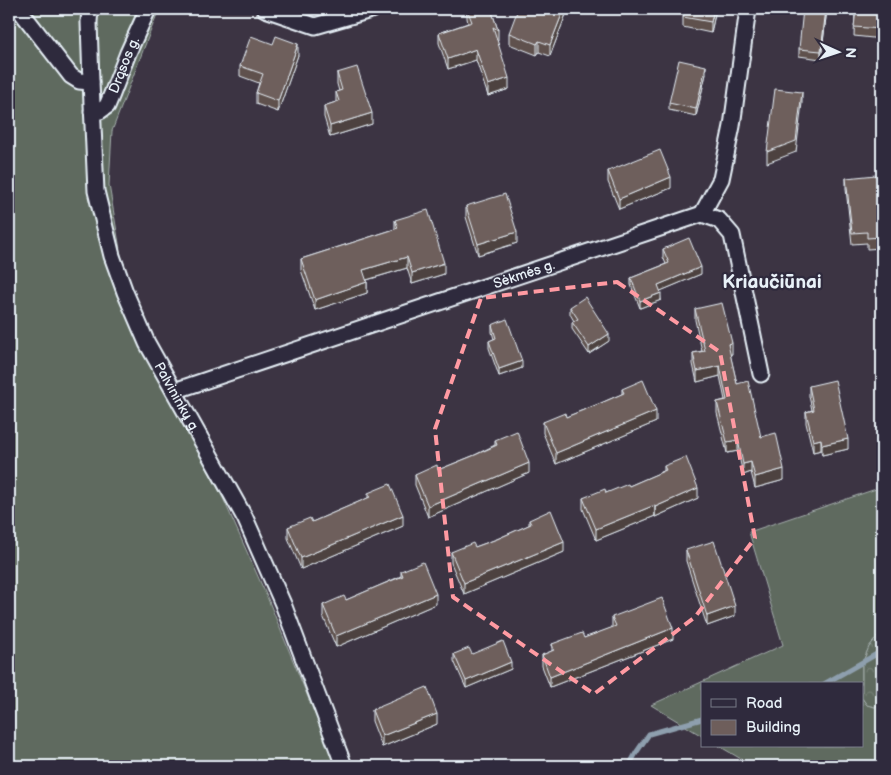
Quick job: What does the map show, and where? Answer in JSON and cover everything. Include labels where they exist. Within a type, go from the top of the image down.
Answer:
[{"type":"street","points":[[19,9],[71,76],[79,81],[90,82]]},
{"type":"street","name":"Palvininkų g.","points":[[90,9],[90,82],[96,191],[112,256],[147,343],[245,518],[283,604],[344,766]]},
{"type":"street","name":"Drąsos g.","points":[[92,112],[100,111],[107,106],[148,9]]},
{"type":"street","points":[[265,9],[315,26],[374,9]]},
{"type":"street","points":[[748,9],[732,126],[721,179],[702,214],[719,220],[732,235],[761,374]]},
{"type":"street","name":"Sėkmės g.","points":[[174,391],[702,214]]},
{"type":"highlighted area","points":[[617,282],[720,352],[755,538],[695,617],[594,694],[453,597],[435,429],[481,298]]},
{"type":"green space","points":[[9,9],[159,9],[112,131],[109,185],[123,267],[162,383],[223,498],[268,599],[336,766],[9,766]]},
{"type":"green space","points":[[882,457],[882,631],[869,647],[862,664],[862,682],[702,682],[783,645],[749,532],[879,488]]},
{"type":"green space","points":[[882,631],[882,701],[875,707],[867,705],[864,701],[864,682],[862,682],[862,664],[869,647]]},
{"type":"green space","points":[[701,682],[701,735],[651,705]]},
{"type":"green space","points":[[864,701],[867,705],[875,707],[882,701],[882,754],[875,766],[753,766],[722,748],[864,748]]},
{"type":"building","points":[[467,9],[491,9],[498,30],[493,27],[509,78],[488,85],[476,49],[448,59],[439,33],[472,22]]},
{"type":"building","points":[[518,9],[564,9],[550,45],[539,41],[537,44],[509,33]]},
{"type":"building","points":[[685,9],[714,9],[711,22],[683,17]]},
{"type":"building","points":[[803,9],[826,9],[821,51],[799,49]]},
{"type":"building","points":[[856,9],[882,9],[882,29],[854,27]]},
{"type":"building","points":[[251,36],[273,44],[276,36],[298,44],[278,101],[256,93],[263,74],[240,66]]},
{"type":"building","points":[[679,60],[706,66],[696,109],[669,103]]},
{"type":"building","points":[[357,67],[372,113],[330,126],[324,106],[339,101],[336,92],[342,90],[337,73]]},
{"type":"building","points":[[775,89],[802,92],[796,141],[767,152]]},
{"type":"building","points":[[660,150],[671,177],[619,199],[608,171]]},
{"type":"building","points":[[876,175],[882,219],[882,237],[867,238],[867,232],[852,233],[846,178]]},
{"type":"building","points":[[505,194],[517,232],[478,244],[466,206]]},
{"type":"building","points":[[428,210],[444,263],[412,273],[407,257],[363,270],[367,282],[315,300],[301,259],[398,228],[395,220]]},
{"type":"building","points":[[689,238],[701,267],[658,285],[661,293],[640,301],[631,278],[669,263],[663,249]]},
{"type":"building","points":[[585,297],[609,334],[589,347],[572,322],[578,319],[570,307]]},
{"type":"building","points":[[722,303],[732,343],[728,344],[737,384],[748,381],[761,437],[776,433],[784,469],[755,477],[751,462],[743,464],[738,440],[727,442],[717,402],[727,400],[720,366],[697,371],[693,353],[705,351],[695,309]]},
{"type":"building","points":[[507,319],[522,361],[499,369],[489,341],[496,338],[492,325]]},
{"type":"building","points":[[643,380],[656,411],[556,453],[543,422],[565,413],[566,417],[601,403],[624,393],[622,389]]},
{"type":"building","points":[[835,380],[848,439],[822,445],[821,439],[813,441],[806,412],[814,410],[809,386]]},
{"type":"building","points":[[517,431],[529,463],[428,506],[415,475],[437,465],[438,470],[475,455],[497,445],[495,440]]},
{"type":"building","points":[[686,457],[698,488],[655,507],[655,505],[596,529],[583,498],[605,489],[606,493],[628,484],[629,486],[666,470],[664,466]]},
{"type":"building","points":[[390,484],[403,515],[301,558],[288,527],[310,518],[312,522],[370,497],[368,493]]},
{"type":"building","points":[[551,510],[564,542],[464,583],[451,552],[473,543],[475,547],[497,539],[531,524],[529,520]]},
{"type":"building","points":[[714,541],[735,606],[707,616],[686,550]]},
{"type":"building","points":[[423,562],[436,594],[336,636],[323,605],[344,596],[346,600],[403,576],[401,571]]},
{"type":"building","points":[[662,598],[673,628],[550,677],[542,655],[554,650],[552,644],[582,633],[584,638],[616,626],[612,617]]},
{"type":"building","points":[[503,641],[511,662],[466,681],[454,654],[469,648],[472,654]]},
{"type":"building","points":[[427,687],[437,714],[382,736],[372,710]]},
{"type":"waterway","points":[[828,682],[882,651]]},
{"type":"waterway","points":[[629,766],[649,734],[701,719]]},
{"type":"district","name":"Kriaučiūnai","points":[[772,282]]}]
